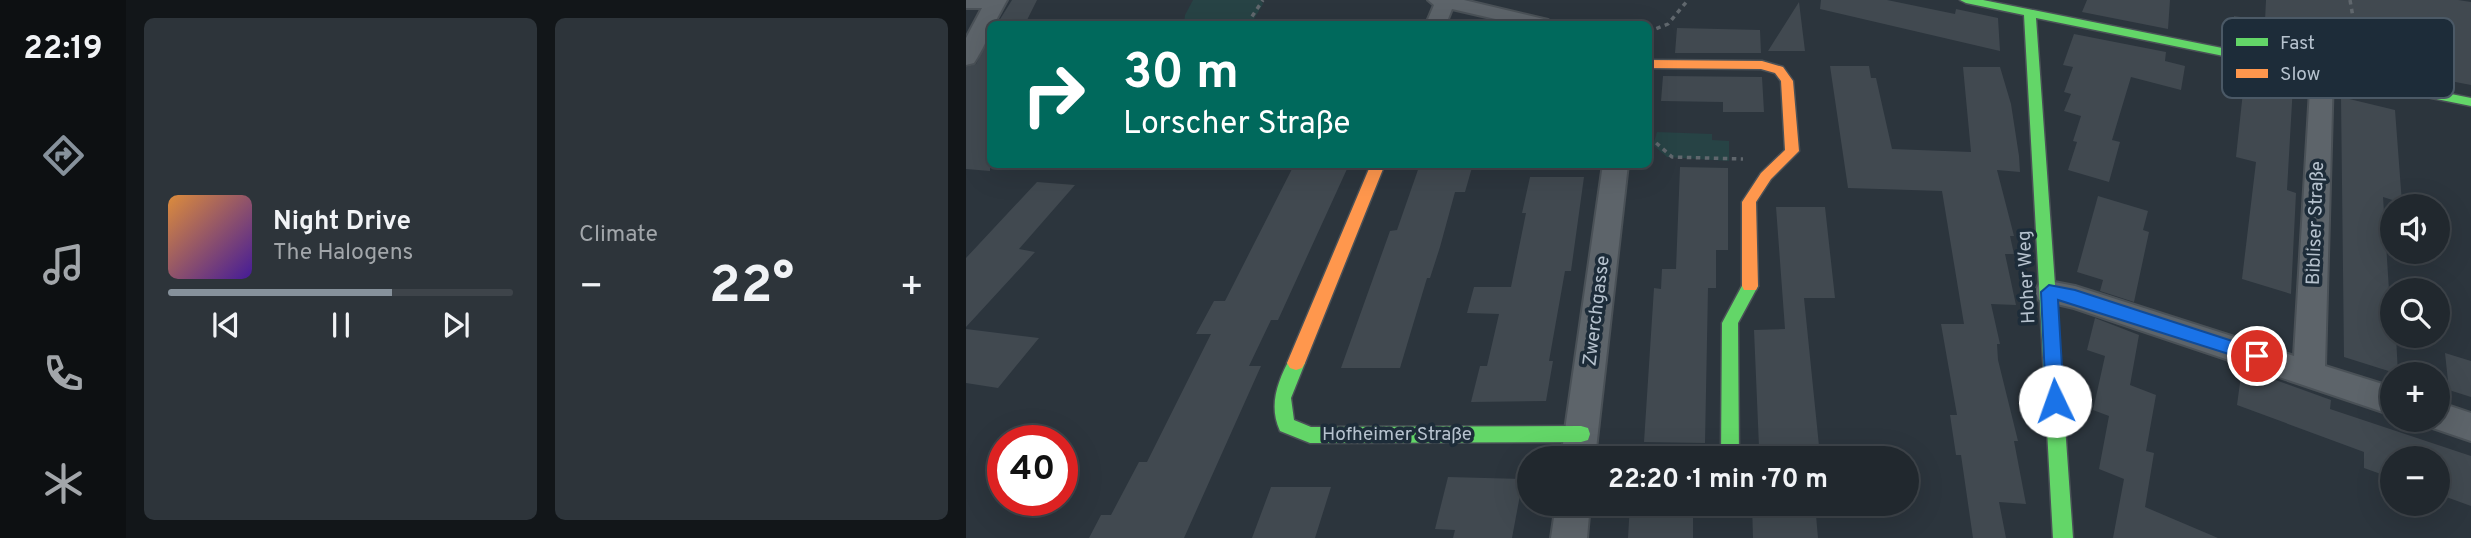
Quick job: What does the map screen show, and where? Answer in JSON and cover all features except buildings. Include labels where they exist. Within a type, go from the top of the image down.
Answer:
[{"type":"street","points":[[1966,0],[2222,52]]},
{"type":"street","points":[[966,2],[996,1],[966,58]]},
{"type":"street","points":[[1437,21],[1441,1],[1528,21]]},
{"type":"street","name":"Hoher Weg","points":[[2030,13],[2063,538]]},
{"type":"street","points":[[1652,64],[1762,65],[1779,70],[1787,81],[1793,151],[1766,176],[1749,202],[1749,286],[1730,323],[1730,446]]},
{"type":"street","name":"Bibliser Straße","points":[[2309,373],[2321,98]]},
{"type":"street","points":[[2451,98],[2471,102]]},
{"type":"street","name":"Hofheimer Straße","points":[[1376,168],[1282,398],[1286,425],[1310,435],[1579,446]]},
{"type":"street","name":"Zwerchgasse","points":[[1579,446],[1615,168]]},
{"type":"street","points":[[2049,292],[2075,297],[2380,397]]},
{"type":"street","points":[[2450,420],[2471,427]]},
{"type":"street","points":[[1569,538],[1572,516]]},
{"type":"path","points":[[1249,21],[1262,0]]},
{"type":"path","points":[[1652,30],[1668,24],[1688,0]]},
{"type":"path","points":[[2350,0],[2353,18]]},
{"type":"path","points":[[1652,141],[1672,156],[1783,160]]},
{"type":"green space","points":[[1193,0],[1261,0],[1263,4],[1253,21],[1184,21]]},
{"type":"green space","points":[[1657,132],[1712,134],[1712,140],[1729,141],[1729,161],[1667,157],[1653,145]]},
{"type":"traffic: fast","points":[[1966,0],[2222,52]]},
{"type":"traffic: fast","points":[[2030,13],[2063,538]]},
{"type":"traffic: fast","points":[[2451,98],[2471,102]]},
{"type":"traffic: fast","points":[[1730,446],[1730,323],[1750,286]]},
{"type":"traffic: fast","points":[[1296,363],[1282,398],[1286,425],[1310,435],[1581,434]]},
{"type":"traffic: slow","points":[[1652,64],[1762,65],[1779,70],[1787,81],[1792,151],[1766,176],[1749,202],[1750,286]]},
{"type":"traffic: slow","points":[[1296,363],[1376,168]]},
{"type":"route","points":[[2055,401],[2049,292],[2075,297],[2257,356]]}]
